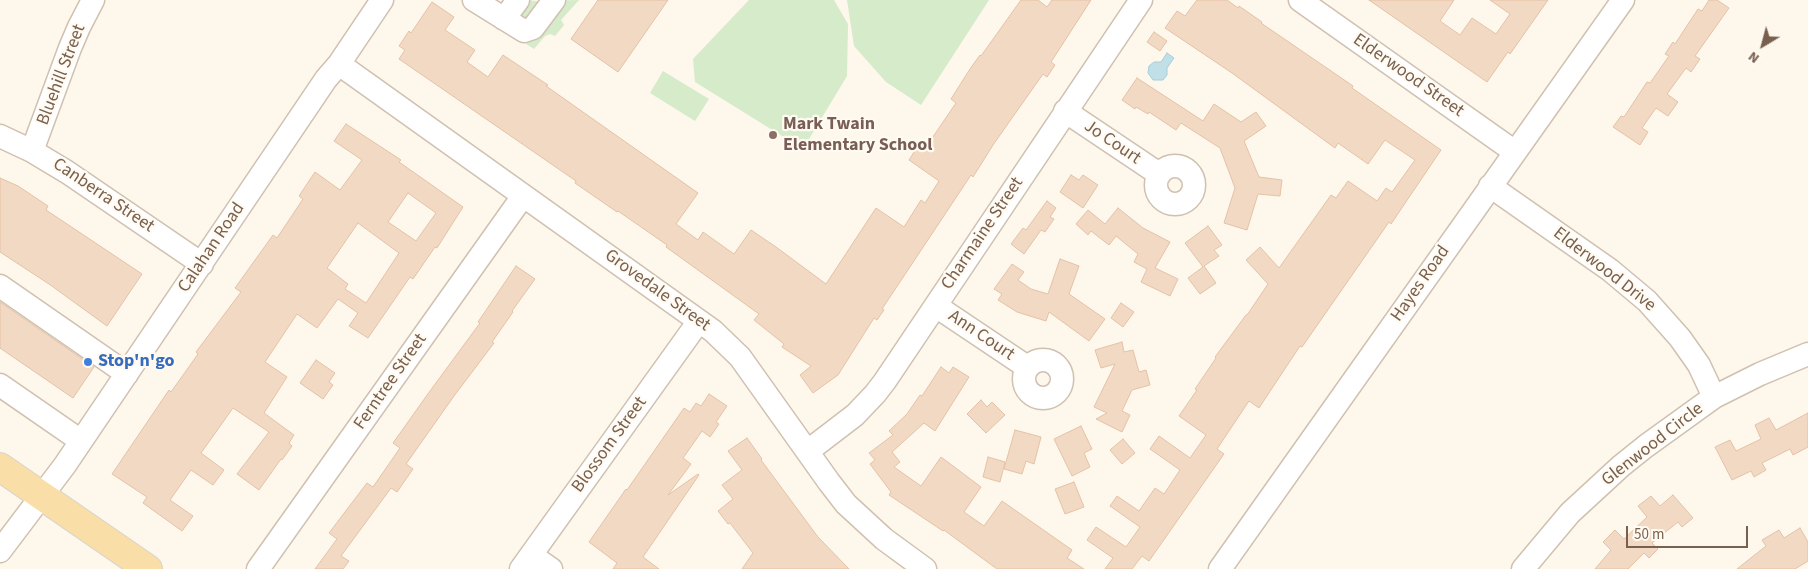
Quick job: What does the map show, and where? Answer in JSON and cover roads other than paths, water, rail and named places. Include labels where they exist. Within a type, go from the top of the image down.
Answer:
[{"type":"main road","points":[[0,466],[144,568]]},
{"type":"street","name":"Bluehill Street","points":[[32,151],[73,41],[93,0]]},
{"type":"street","name":"Calahan Road","points":[[0,551],[81,441],[326,79],[339,64],[382,0]]},
{"type":"street","points":[[474,0],[524,31],[533,28],[554,0]]},
{"type":"street","points":[[504,19],[518,0]]},
{"type":"street","name":"Charmaine Street","points":[[808,451],[843,424],[875,394],[1141,0]]},
{"type":"street","name":"Elderwood Street","points":[[1300,0],[1515,152]]},
{"type":"street","name":"Hayes Road","points":[[1220,569],[1623,0]]},
{"type":"street","name":"Grovedale Street","points":[[339,64],[699,320],[728,344],[740,357],[829,482],[855,513],[884,540],[925,569]]},
{"type":"street","name":"Jo Court","points":[[1065,111],[1159,174]]},
{"type":"street","name":"Canberra Street","points":[[0,136],[32,151],[67,172],[202,264]]},
{"type":"street","name":"Elderwood Drive","points":[[1490,186],[1610,270],[1647,301],[1680,338],[1699,365],[1714,397]]},
{"type":"street","name":"Ferntree Street","points":[[258,569],[523,196]]},
{"type":"street","points":[[0,286],[127,374]]},
{"type":"street","name":"Ann Court","points":[[936,306],[1027,367]]},
{"type":"street","name":"Blossom Street","points":[[526,562],[699,320]]},
{"type":"street","name":"Glenwood Circle","points":[[1522,569],[1570,513],[1621,466],[1714,397],[1760,374],[1808,354]]},
{"type":"street","points":[[0,386],[81,441]]},
{"type":"street","points":[[526,562],[551,569]]},
{"type":"water","points":[[1167,53],[1174,58],[1167,68],[1167,75],[1163,80],[1153,80],[1148,73],[1149,66],[1154,62],[1161,62]]},
{"type":"place","name":"Mark Twain Elementary School","points":[[773,135]]},
{"type":"place","name":"Stop'n'go","points":[[88,362]]}]
